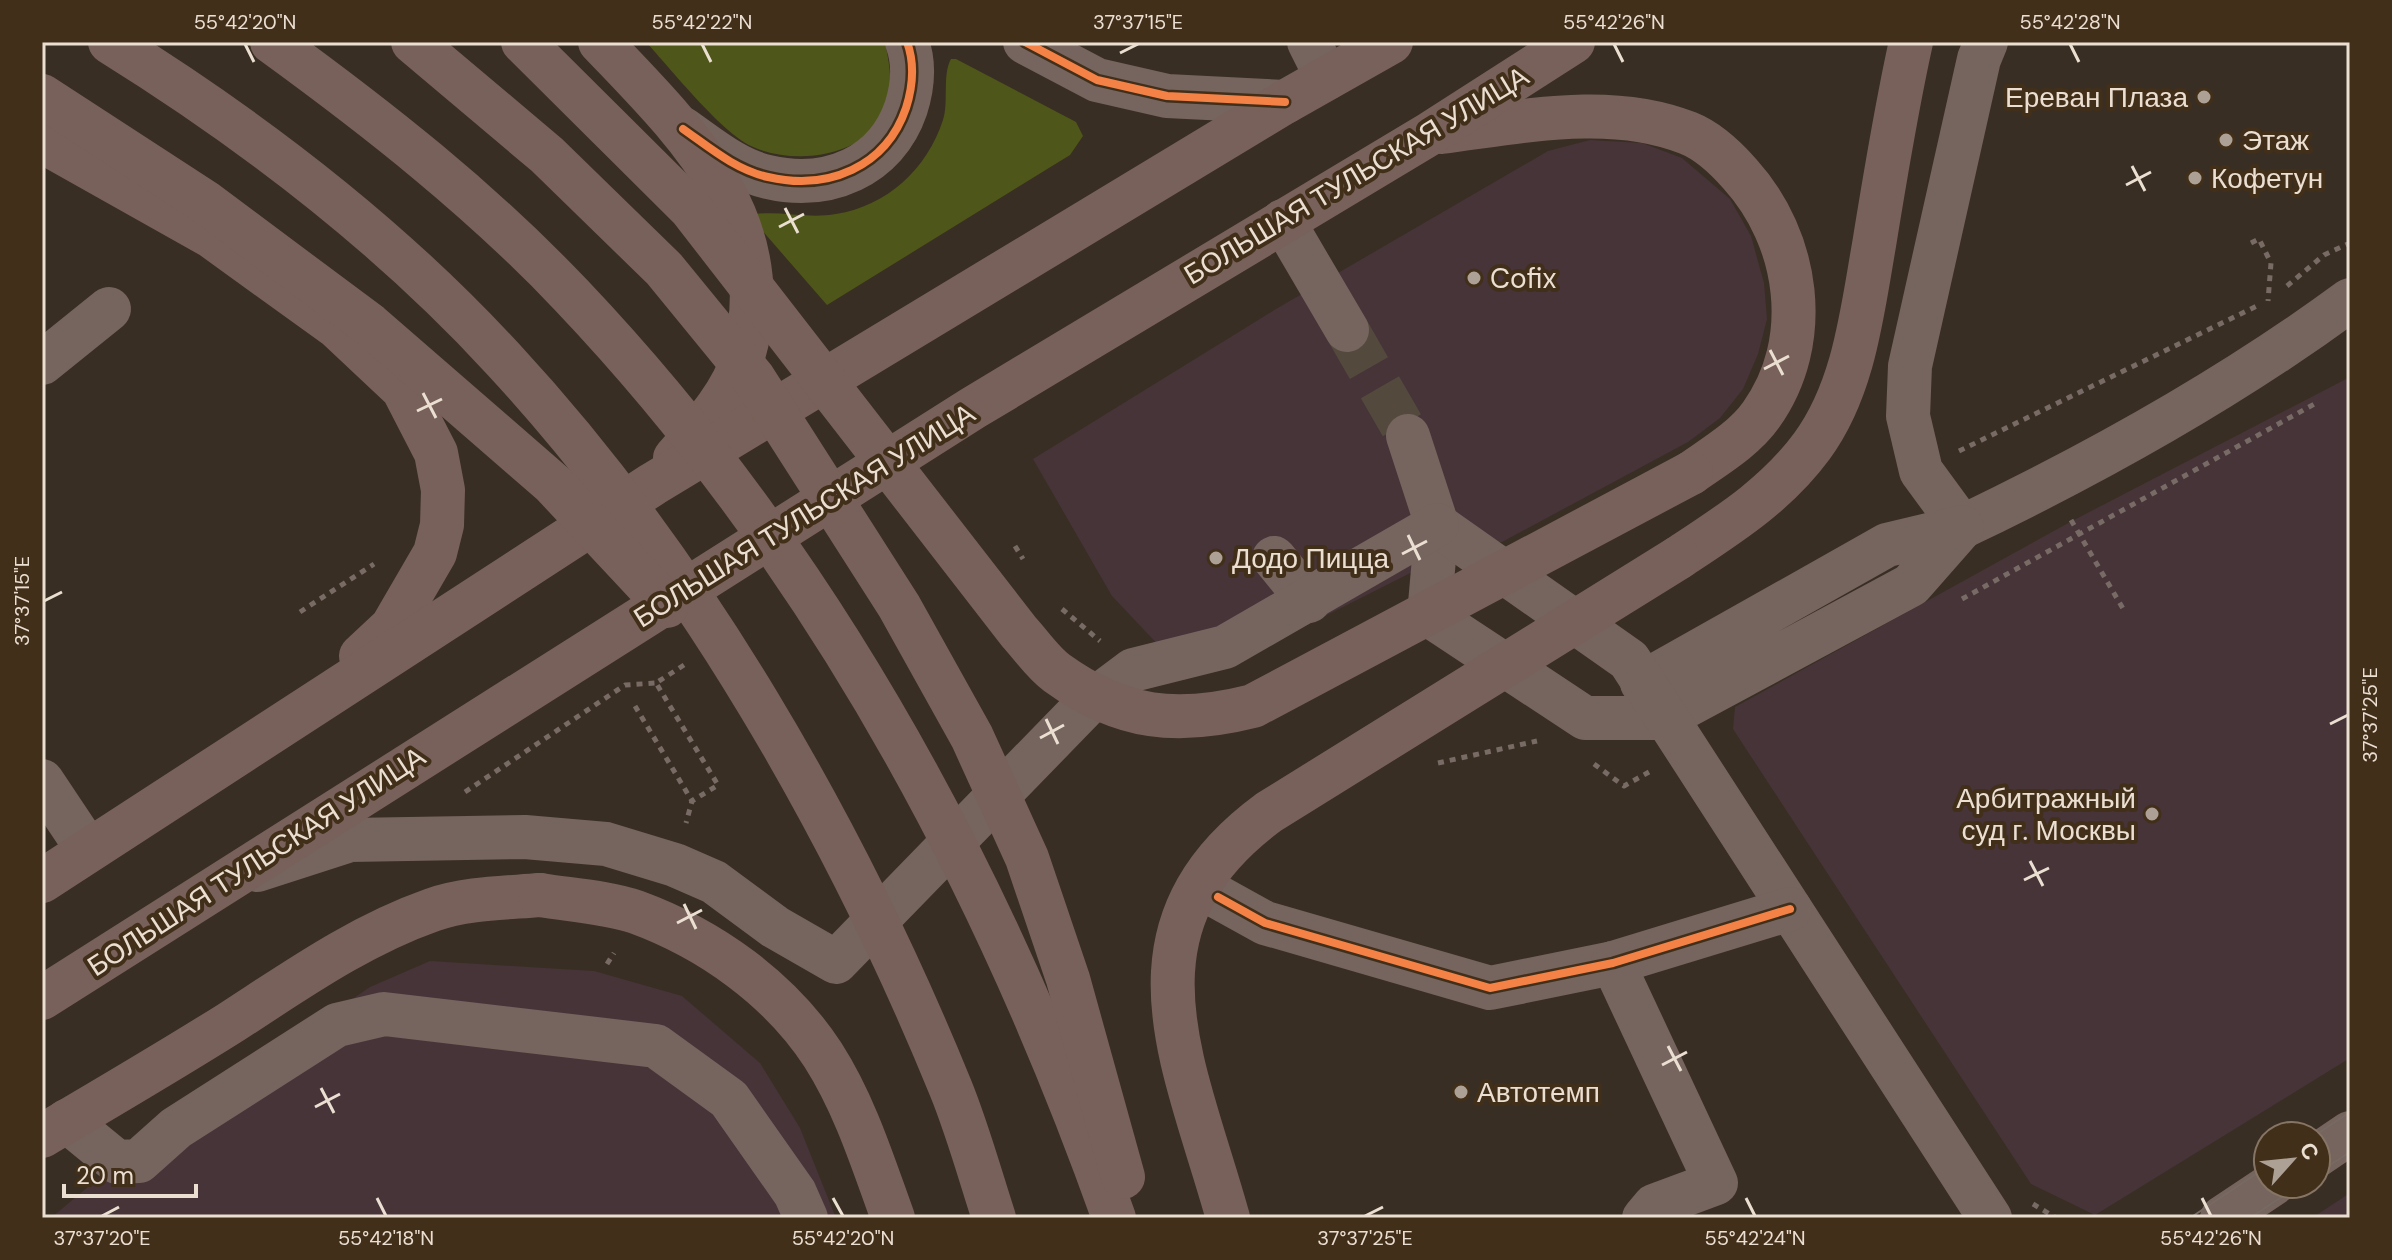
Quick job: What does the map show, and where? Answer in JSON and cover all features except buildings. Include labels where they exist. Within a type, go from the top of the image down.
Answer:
[{"type":"main road","points":[[110,42],[173,81],[308,179],[403,261],[502,357],[610,486],[680,584],[782,746],[879,923],[952,1093],[994,1218]]},
{"type":"main road","points":[[272,42],[370,113],[465,193],[570,295],[687,427],[790,566],[874,698],[968,867],[1053,1056],[1114,1218]]},
{"type":"main road","points":[[413,42],[547,155],[664,269],[754,379],[899,606],[972,737],[1027,858],[1109,1115],[1133,1218]]},
{"type":"main road","points":[[523,42],[691,209],[1019,632],[1055,672],[1111,703],[1159,718],[1209,717],[1253,706],[1691,473],[1728,447],[1761,416],[1784,372],[1793,324],[1792,280],[1780,234],[1767,208],[1723,155],[1690,133],[1629,117],[1547,119],[1431,133]]},
{"type":"main road","points":[[600,42],[683,129],[719,178],[742,231],[752,292],[743,358],[711,416],[653,484]]},
{"type":"main road","points":[[42,881],[653,484],[1285,102],[1318,60],[1391,42]]},
{"type":"main road","name":"БОЛЬШАЯ ТУЛЬСКАЯ УЛИЦА","points":[[42,998],[220,882],[973,408],[1431,133],[1573,42]]},
{"type":"main road","points":[[1228,1218],[1178,1036],[1170,984],[1176,935],[1192,896],[1215,859],[1241,833],[1269,812],[1759,505],[1814,444],[1848,373],[1911,42]]},
{"type":"main road","points":[[42,96],[205,202],[370,325],[553,484],[655,592],[782,746]]},
{"type":"main road","points":[[42,141],[211,236],[337,327],[403,389],[436,453],[443,490],[442,525],[435,553],[392,627],[304,711]]},
{"type":"main road","points":[[55,1129],[153,1072],[336,955],[383,930],[434,909],[480,900],[540,895],[634,911],[739,966],[784,1009],[822,1055],[862,1130],[893,1218]]},
{"type":"street","points":[[683,129],[729,162],[767,177],[802,181],[829,179],[853,171],[880,153],[899,126],[911,90],[912,56],[907,42]]},
{"type":"street","points":[[1025,42],[1097,80],[1153,93],[1285,102]]},
{"type":"street","points":[[1962,527],[1921,471],[1908,416],[1910,366],[1979,59],[1986,42]]},
{"type":"street","points":[[1283,221],[1347,330]]},
{"type":"street","points":[[1408,436],[1437,525],[1429,615],[1585,718],[1653,701],[1911,585],[1962,527],[2095,462],[2292,343],[2350,300]]},
{"type":"street","points":[[42,363],[109,309]]},
{"type":"street","points":[[220,882],[350,840],[525,837],[606,844],[675,865],[714,882],[775,927],[836,962],[1085,706],[1133,670],[1225,647],[1437,525]]},
{"type":"street","points":[[1437,525],[1629,660],[1990,1218]]},
{"type":"street","points":[[1274,558],[1309,601]]},
{"type":"street","points":[[42,781],[88,850]]},
{"type":"street","points":[[1218,897],[1265,923],[1490,988],[1613,963],[1790,909]]},
{"type":"street","points":[[1613,963],[1705,1153],[1716,1183],[1654,1206],[1644,1218]]},
{"type":"street","points":[[55,1129],[117,1162],[139,1161],[176,1128],[337,1025],[384,1014],[656,1046],[729,1099],[795,1193],[806,1218]]},
{"type":"street","points":[[2332,1145],[2350,1133]]},
{"type":"street","points":[[2222,1218],[2252,1198]]},
{"type":"path","points":[[2271,300],[2324,255],[2350,243]]},
{"type":"path","points":[[2051,485],[2125,612]]},
{"type":"path","points":[[300,612],[374,564]]},
{"type":"path","points":[[459,796],[625,685],[656,683]]},
{"type":"path","points":[[635,706],[692,801]]},
{"type":"shaded area","points":[[1590,140],[1642,143],[1682,158],[1730,199],[1751,236],[1764,283],[1767,319],[1758,354],[1743,389],[1720,418],[1688,442],[1502,542],[1464,546],[1242,658],[1164,651],[1112,596],[1033,459],[1276,309],[1548,151]]},
{"type":"shaded area","points":[[2350,377],[2350,1058],[2095,1215],[2031,1184],[1733,729],[1735,707],[2072,521]]},
{"type":"shaded area","points":[[430,961],[594,971],[682,996],[760,1063],[800,1128],[836,1218],[51,1218],[133,1149],[370,987]]},
{"type":"shaded area","points":[[2350,1193],[2350,1218],[2312,1218]]},
{"type":"green space","points":[[646,42],[885,42],[890,80],[888,103],[880,121],[850,146],[810,156],[769,152],[751,146],[725,128]]},
{"type":"green space","points":[[951,59],[1076,122],[1083,136],[1070,155],[827,305],[753,220],[755,214],[836,214],[855,210],[888,194],[916,169],[936,138],[946,105],[947,73]]},
{"type":"tunnel","points":[[1347,330],[1408,436]]},
{"type":"tram line","points":[[2332,1124],[2350,1112]]},
{"type":"tram line","points":[[2332,1164],[2350,1152]]},
{"type":"tram line","points":[[2190,1218],[2252,1177]]},
{"type":"tram line","points":[[2250,1218],[2277,1200]]},
{"type":"cycle path","points":[[683,129],[734,164],[768,177],[812,180],[852,170],[884,146],[906,108],[912,75],[907,42]]},
{"type":"cycle path","points":[[1025,42],[1097,80],[1167,96],[1285,102]]},
{"type":"cycle path","points":[[1218,897],[1265,923],[1490,988],[1613,963],[1790,909]]},
{"type":"place","name":"Ереван Плаза","points":[[2204,97]]},
{"type":"place","name":"Этаж","points":[[2226,140]]},
{"type":"place","name":"Кофетун","points":[[2195,178]]},
{"type":"place","name":"Cofix","points":[[1474,278]]},
{"type":"place","name":"Додо Пицца","points":[[1216,558]]},
{"type":"place","name":"Арбитражный суд г. Москвы","points":[[2152,814]]},
{"type":"place","name":"Автотемп","points":[[1461,1092]]}]
